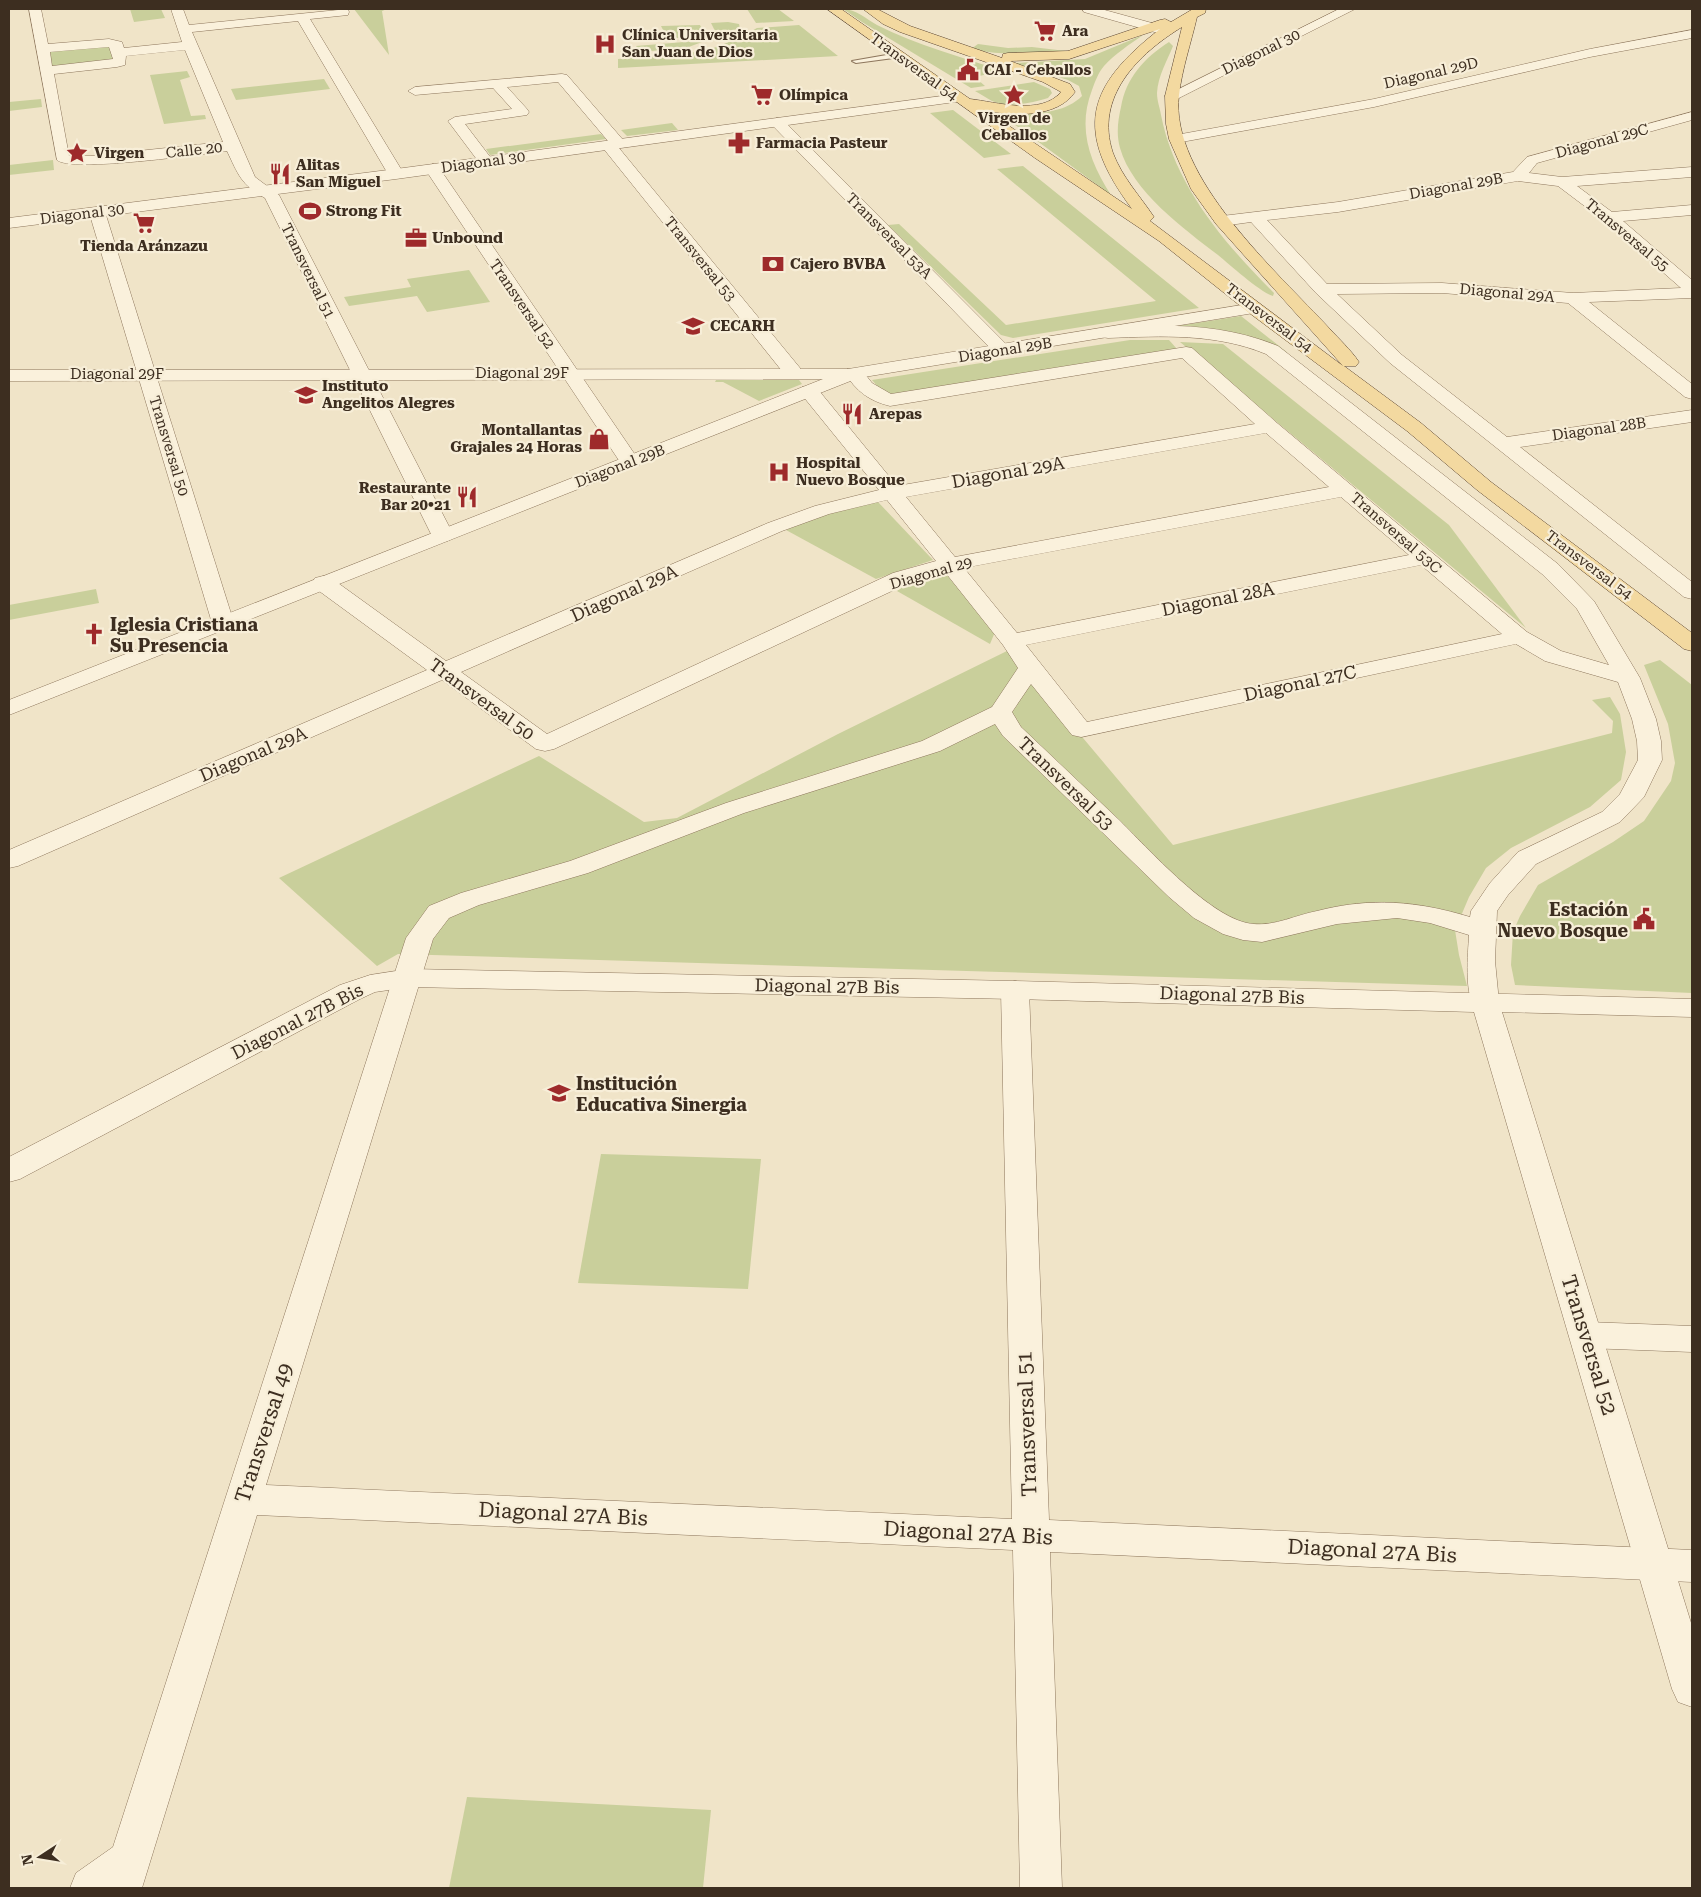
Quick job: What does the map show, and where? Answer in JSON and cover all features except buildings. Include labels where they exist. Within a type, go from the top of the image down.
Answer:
[{"type":"main road","name":"Transversal 54","points":[[833,9],[958,98],[1165,238],[1254,308],[1414,427],[1484,486],[1692,644]]},
{"type":"main road","name":"Transversal 54","points":[[869,9],[888,22],[905,30],[967,52]]},
{"type":"main road","points":[[967,52],[1007,57],[1063,56],[1159,29],[1197,12]]},
{"type":"main road","points":[[1197,12],[1172,96],[1173,124],[1176,139],[1199,189],[1222,221],[1326,338],[1414,427]]},
{"type":"main road","points":[[1159,29],[1110,84],[1103,106],[1100,128],[1102,140],[1115,177],[1165,238]]},
{"type":"main road","points":[[958,98],[992,108],[1022,109],[1057,103],[1068,92],[1065,87],[1048,79],[967,52]]},
{"type":"street","points":[[35,9],[42,49],[46,71],[120,62],[117,45],[112,43],[42,49]]},
{"type":"street","name":"Transversal 51","points":[[177,9],[232,146],[248,179],[254,186],[271,195],[359,374],[443,536]]},
{"type":"street","points":[[1088,9],[1159,29]]},
{"type":"street","name":"Diagonal 30","points":[[1172,96],[1349,9]]},
{"type":"street","points":[[184,28],[343,12]]},
{"type":"street","points":[[302,16],[396,174]]},
{"type":"street","name":"Diagonal 29D","points":[[1176,139],[1374,103],[1590,53],[1692,34]]},
{"type":"street","points":[[118,53],[190,45]]},
{"type":"street","name":"Calle 20","points":[[46,71],[62,157],[67,161],[91,161],[232,146]]},
{"type":"street","name":"Transversal 53","points":[[415,91],[562,78],[793,372]]},
{"type":"street","points":[[486,162],[455,121],[522,112],[496,83]]},
{"type":"street","name":"Diagonal 30","points":[[9,223],[396,174],[958,98]]},
{"type":"street","name":"Diagonal 29C","points":[[1518,176],[1532,160],[1692,116]]},
{"type":"street","name":"Transversal 53A","points":[[777,122],[1002,350]]},
{"type":"street","name":"Transversal 52","points":[[433,169],[568,373],[630,462]]},
{"type":"street","name":"Diagonal 29B","points":[[1222,221],[1338,207],[1518,176],[1562,182],[1692,172]]},
{"type":"street","name":"Transversal 55","points":[[1562,182],[1609,217],[1692,289]]},
{"type":"street","points":[[1609,217],[1692,210]]},
{"type":"street","name":"Transversal 50","points":[[97,212],[223,623]]},
{"type":"street","points":[[1255,217],[1322,289],[1396,359],[1506,443],[1692,592]]},
{"type":"street","points":[[1670,271],[1692,270]]},
{"type":"street","name":"Diagonal 29A","points":[[1322,289],[1442,288],[1573,298],[1692,293]]},
{"type":"street","points":[[1573,298],[1692,393]]},
{"type":"street","name":"Diagonal 29B","points":[[9,708],[854,374],[1254,308]]},
{"type":"street","name":"Transversal 52","points":[[1108,333],[1172,330],[1211,333],[1252,341],[1272,350],[1550,569],[1586,606],[1628,678],[1644,719],[1649,741],[1650,760],[1643,777],[1631,797],[1611,817],[1527,858],[1499,888],[1484,911],[1482,961],[1485,1002],[1587,1335],[1692,1689]]},
{"type":"street","name":"Transversal 53C","points":[[854,374],[859,382],[874,394],[890,400],[1186,352],[1270,427],[1519,637],[1553,656],[1628,678]]},
{"type":"street","name":"Diagonal 29F","points":[[9,375],[793,372],[854,374]]},
{"type":"street","points":[[809,392],[1012,641],[1030,668],[1000,712]]},
{"type":"street","name":"Diagonal 28B","points":[[1506,443],[1692,416]]},
{"type":"street","name":"Diagonal 29A","points":[[9,860],[775,526],[822,510],[892,493],[1270,427]]},
{"type":"street","name":"Diagonal 29","points":[[544,744],[901,578],[950,564],[1346,490]]},
{"type":"street","name":"Diagonal 28A","points":[[1012,641],[1424,558]]},
{"type":"street","name":"Transversal 50","points":[[323,584],[544,744]]},
{"type":"street","name":"Diagonal 27C","points":[[1030,668],[1081,730],[1519,637]]},
{"type":"street","name":"Transversal 53","points":[[1000,712],[1012,731],[1137,851],[1201,911],[1225,925],[1253,933],[1273,932],[1343,914],[1397,910],[1419,911],[1483,930]]},
{"type":"street","name":"Transversal 49","points":[[125,1875],[409,978],[420,938],[439,912],[470,899],[579,868],[735,808],[930,746],[1000,712]]},
{"type":"street","name":"Diagonal 27B Bis","points":[[9,1171],[344,995],[370,984],[409,978],[1015,990],[1692,1008]]},
{"type":"street","name":"Transversal 51","points":[[1015,990],[1041,1888]]},
{"type":"street","points":[[1587,1335],[1692,1339]]},
{"type":"street","name":"Diagonal 27A Bis","points":[[243,1499],[1692,1566]]},
{"type":"street","points":[[91,1888],[125,1875]]},
{"type":"lane","points":[[856,61],[898,55]]},
{"type":"green space","points":[[130,9],[161,9],[165,18],[134,22]]},
{"type":"green space","points":[[354,9],[387,9],[382,11],[389,55]]},
{"type":"green space","points":[[747,9],[778,9],[794,21],[756,23]]},
{"type":"green space","points":[[843,9],[857,12],[877,25],[908,39],[1003,71],[979,76],[977,79],[985,86],[971,88]]},
{"type":"green space","points":[[728,22],[739,24],[740,28],[717,35],[711,23]]},
{"type":"green space","points":[[700,25],[705,35],[677,38],[666,36],[661,26]]},
{"type":"green space","points":[[799,25],[838,56],[618,68],[618,59],[706,51],[739,38],[757,28]]},
{"type":"green space","points":[[1143,35],[1104,66],[1092,90],[1088,104],[1086,132],[1088,145],[1097,170],[1111,195],[999,113],[1054,111],[1074,103],[1082,96],[1079,86],[1068,80],[1014,63],[1085,59]]},
{"type":"green space","points":[[702,42],[686,48],[639,52],[636,46]]},
{"type":"green space","points":[[1169,42],[1173,46],[1161,75],[1157,96],[1168,141],[1178,166],[1204,212],[1237,254],[1274,293],[1273,296],[1253,284],[1175,221],[1147,194],[1126,164],[1120,148],[1118,132],[1123,97],[1132,78],[1144,62]]},
{"type":"green space","points":[[978,44],[1008,48],[1032,47],[1066,51],[1018,54],[971,49]]},
{"type":"green space","points":[[109,45],[114,63],[52,69],[48,51]]},
{"type":"green space","points":[[187,71],[190,77],[180,80],[191,116],[205,115],[206,119],[164,124],[150,75]]},
{"type":"green space","points":[[324,79],[330,89],[236,100],[231,89]]},
{"type":"green space","points":[[1034,82],[1050,89],[1052,93],[1048,98],[1028,103],[1005,104],[992,101],[975,91]]},
{"type":"green space","points":[[41,99],[42,107],[9,111],[9,102]]},
{"type":"green space","points":[[953,110],[1011,154],[984,158],[930,113]]},
{"type":"green space","points":[[672,123],[678,130],[627,136],[621,130]]},
{"type":"green space","points":[[601,134],[606,139],[490,155],[486,149]]},
{"type":"green space","points":[[53,160],[54,170],[9,175],[9,165]]},
{"type":"green space","points":[[1023,166],[1199,308],[1013,338],[1001,335],[888,225],[899,224],[1006,325],[1156,301],[997,169]]},
{"type":"green space","points":[[469,270],[490,302],[427,312],[417,296],[349,306],[344,297],[411,287],[407,279]]},
{"type":"green space","points":[[1241,316],[1288,353],[1266,342],[1146,331]]},
{"type":"green space","points":[[1130,340],[1169,340],[1177,349],[885,395],[872,380]]},
{"type":"green space","points":[[1180,342],[1223,344],[1449,525],[1526,628]]},
{"type":"green space","points":[[716,380],[799,380],[802,384],[759,401],[723,382],[715,382]]},
{"type":"green space","points":[[878,502],[933,560],[876,579],[786,530],[838,509]]},
{"type":"green space","points":[[946,574],[995,632],[990,644],[897,591],[908,582]]},
{"type":"green space","points":[[96,589],[99,603],[9,620],[9,605]]},
{"type":"green space","points":[[1009,650],[1173,845],[1612,733],[1613,721],[1592,700],[1610,697],[1620,714],[1626,752],[1621,780],[1590,807],[1511,848],[1486,868],[1469,897],[1455,930],[1467,986],[398,954],[377,966],[279,878],[539,756],[644,822],[677,818],[838,734]]},
{"type":"green space","points":[[1660,660],[1692,685],[1692,993],[1515,985],[1511,965],[1513,932],[1538,885],[1613,842],[1644,821],[1671,781],[1675,763],[1668,724],[1644,665]]},
{"type":"green space","points":[[601,1154],[761,1159],[748,1289],[578,1283]]},
{"type":"green space","points":[[467,1797],[711,1810],[703,1888],[449,1888]]},
{"type":"place","name":"Ara","points":[[1045,31]]},
{"type":"place","name":"Clínica Universitaria San Juan de Dios","points":[[605,44]]},
{"type":"place","name":"CAI - Ceballos","points":[[968,70]]},
{"type":"place","name":"Olímpica","points":[[762,95]]},
{"type":"place","name":"Virgen de Ceballos","points":[[1014,95]]},
{"type":"place","name":"Farmacia Pasteur","points":[[739,143]]},
{"type":"place","name":"Virgen","points":[[77,153]]},
{"type":"place","name":"Alitas San Miguel","points":[[280,174]]},
{"type":"place","name":"Strong Fit","points":[[310,211]]},
{"type":"place","name":"Tienda Aránzazu","points":[[144,223]]},
{"type":"place","name":"Unbound","points":[[416,238]]},
{"type":"place","name":"Cajero BVBA","points":[[773,264]]},
{"type":"place","name":"CECARH","points":[[693,326]]},
{"type":"place","name":"Instituto Angelitos Alegres","points":[[306,395]]},
{"type":"place","name":"Arepas","points":[[852,414]]},
{"type":"place","name":"Montallantas Grajales 24 Horas","points":[[599,439]]},
{"type":"place","name":"Hospital Nuevo Bosque","points":[[779,472]]},
{"type":"place","name":"Restaurante Bar 20•21","points":[[467,497]]},
{"type":"place","name":"Iglesia Cristiana Su Presencia","points":[[94,634]]},
{"type":"place","name":"Estación Nuevo Bosque","points":[[1644,919]]},
{"type":"place","name":"Institución Educativa Sinergia","points":[[559,1093]]}]
